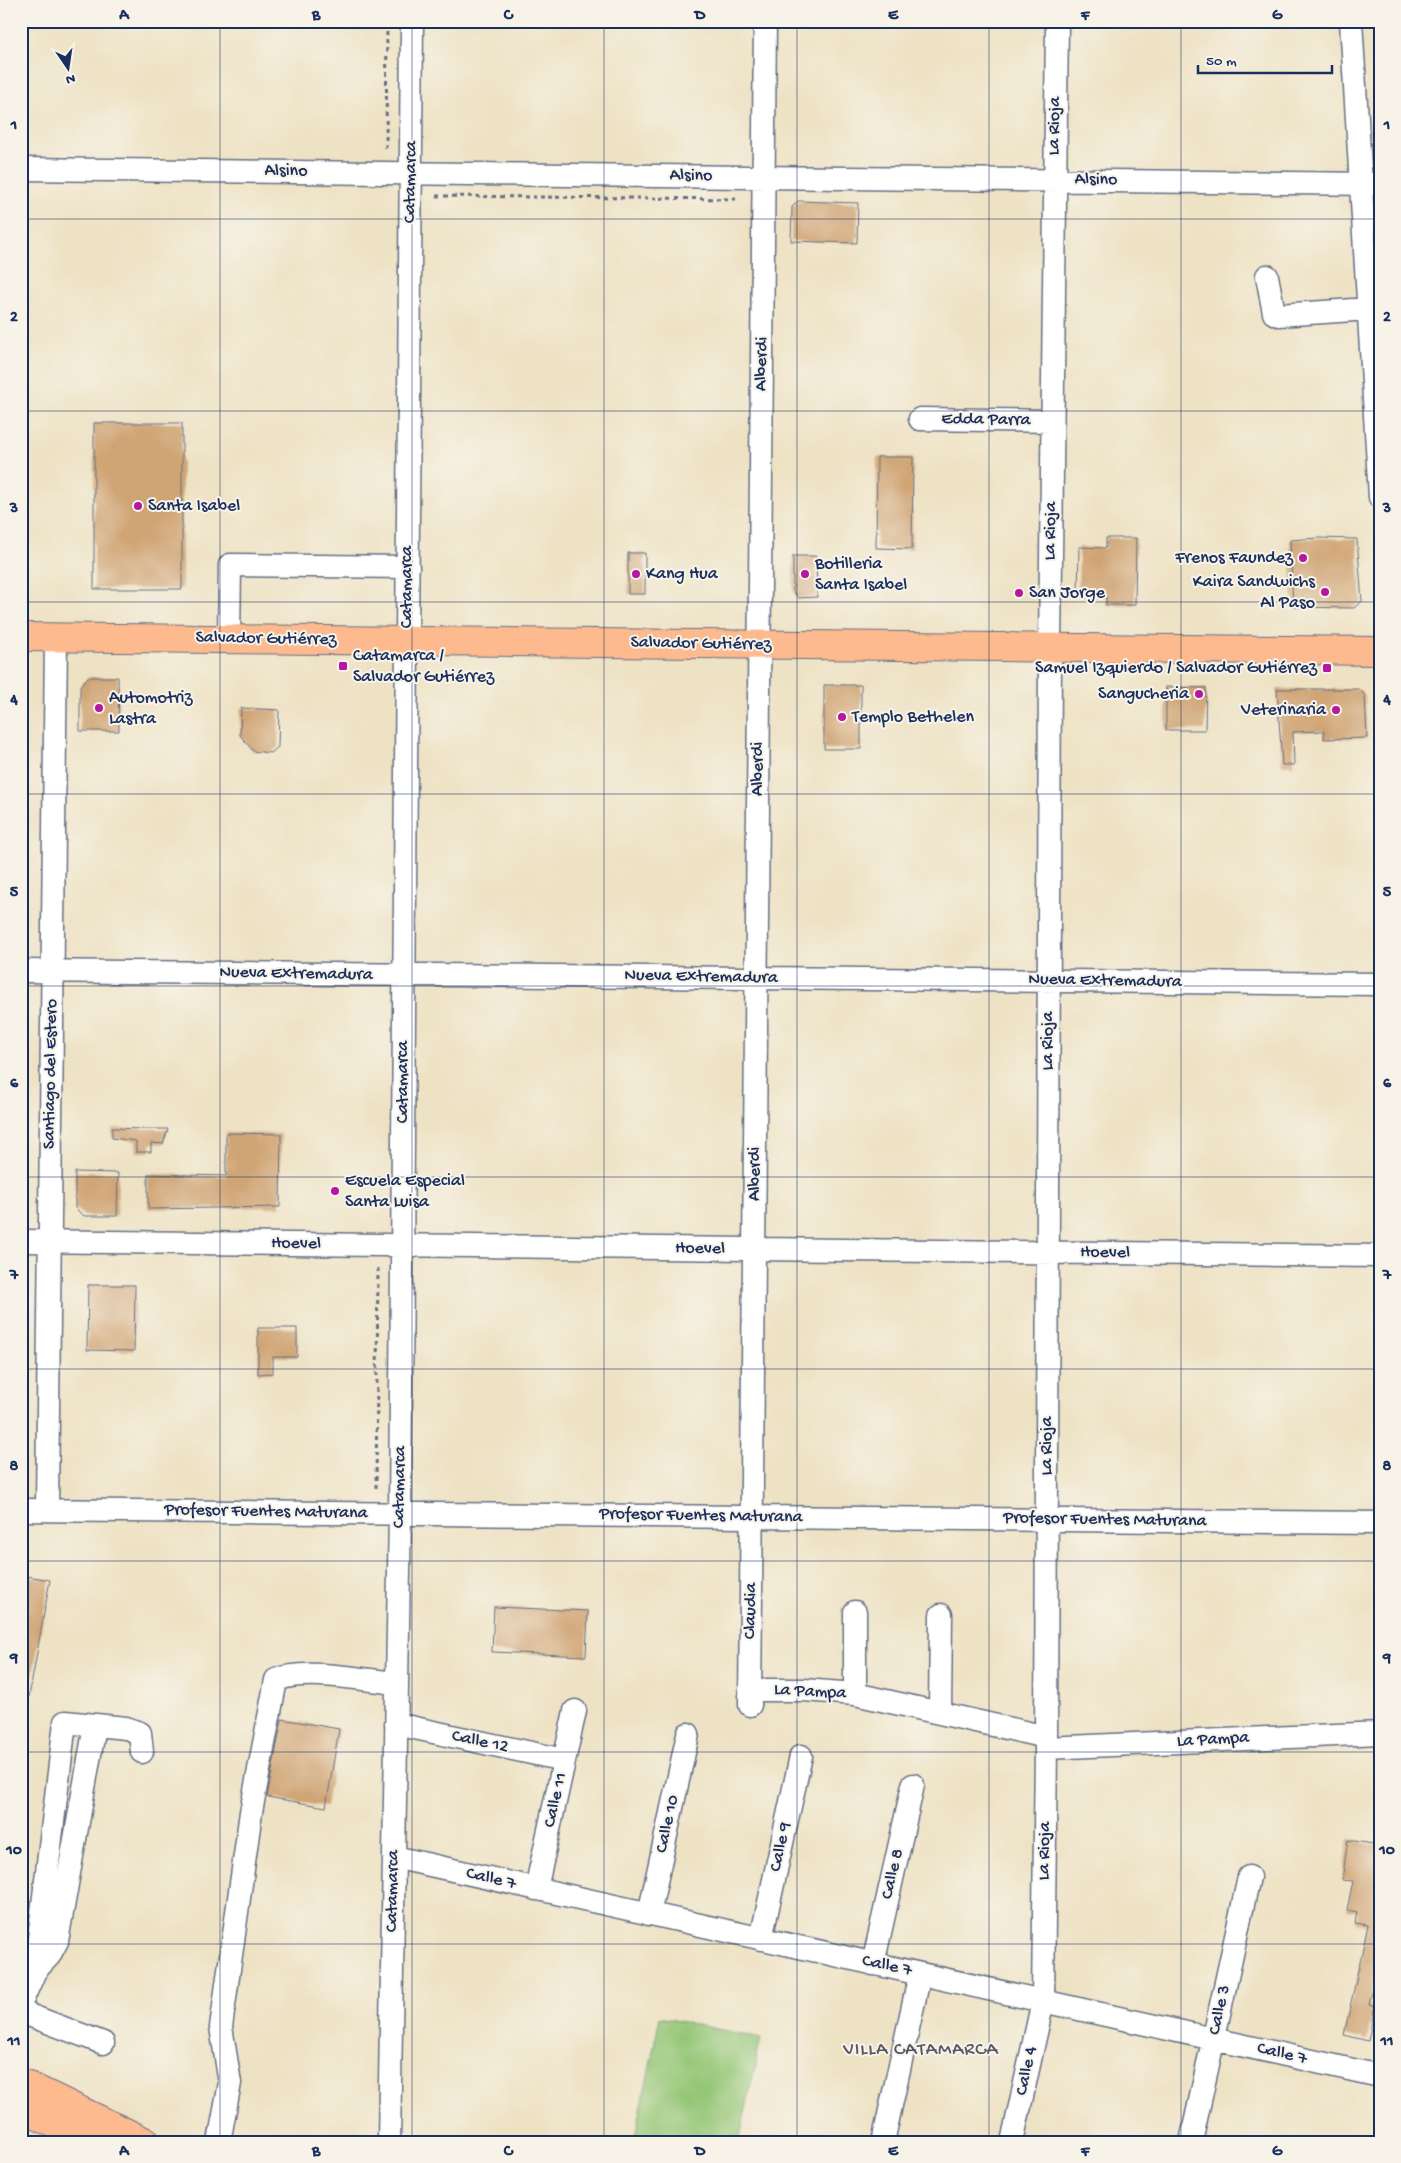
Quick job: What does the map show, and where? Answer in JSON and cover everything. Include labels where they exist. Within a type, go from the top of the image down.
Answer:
[{"type":"main road","name":"Salvador Gutiérrez","points":[[21,637],[1380,651]]},
{"type":"main road","points":[[21,2082],[146,2142]]},
{"type":"main road","points":[[21,2108],[93,2142]]},
{"type":"street","name":"Catamarca","points":[[389,2142],[400,1513],[412,21]]},
{"type":"street","name":"Alberdi","points":[[752,1517],[765,21]]},
{"type":"street","name":"La Rioja","points":[[1043,2001],[1046,1742],[1050,647],[1057,21]]},
{"type":"street","points":[[1352,21],[1370,184],[1368,308],[1380,497]]},
{"type":"street","name":"Alsino","points":[[21,169],[1370,184]]},
{"type":"street","points":[[1267,276],[1274,312],[1278,316],[1368,308]]},
{"type":"street","name":"Edda Parra","points":[[920,419],[1052,421]]},
{"type":"street","points":[[229,639],[230,565],[408,567]]},
{"type":"street","name":"Santiago del Estero","points":[[47,1510],[56,637]]},
{"type":"street","name":"Nueva Extremadura","points":[[21,971],[1380,984]]},
{"type":"street","name":"Hoevel","points":[[21,1241],[1380,1256]]},
{"type":"street","name":"Profesor Fuentes Maturana","points":[[21,1510],[1380,1523]]},
{"type":"street","name":"Claudia","points":[[750,1697],[752,1517]]},
{"type":"street","points":[[855,1612],[855,1694]]},
{"type":"street","points":[[940,1712],[941,1615]]},
{"type":"street","points":[[219,2142],[230,2083],[221,2027],[251,1812],[276,1680],[285,1676],[302,1674],[397,1682]]},
{"type":"street","name":"La Pampa","points":[[750,1697],[804,1690],[855,1694],[940,1712],[1046,1742],[1380,1733]]},
{"type":"street","name":"Calle 11","points":[[536,1888],[576,1711]]},
{"type":"street","points":[[21,2003],[35,1971],[66,1722],[126,1728],[140,1733],[142,1752]]},
{"type":"street","name":"Calle 12","points":[[396,1724],[564,1760]]},
{"type":"street","points":[[35,1971],[49,1956],[57,1941],[95,1726]]},
{"type":"street","name":"Calle 10","points":[[649,1914],[688,1734]]},
{"type":"street","name":"Calle 9","points":[[761,1939],[801,1756]]},
{"type":"street","name":"Calle 8","points":[[873,1964],[913,1785]]},
{"type":"street","name":"Calle 7","points":[[394,1857],[1380,2076]]},
{"type":"street","name":"Calle 3","points":[[1191,2142],[1249,1877]]},
{"type":"street","points":[[883,2142],[920,1974]]},
{"type":"street","name":"Calle 4","points":[[1012,2142],[1043,2001]]},
{"type":"street","points":[[21,2012],[104,2043]]},
{"type":"path","points":[[386,148],[387,21]]},
{"type":"path","points":[[436,196],[740,199]]},
{"type":"path","points":[[376,1488],[378,1267]]},
{"type":"green space","points":[[660,2017],[761,2038],[739,2142],[634,2142]]},
{"type":"building","points":[[798,201],[858,203],[857,243],[791,241],[792,207]]},
{"type":"building","name":"Santa Isabel","points":[[94,423],[182,423],[182,589],[94,589]]},
{"type":"building","points":[[877,457],[913,457],[912,549],[876,548]]},
{"type":"building","points":[[1106,538],[1136,538],[1135,605],[1106,605],[1106,597],[1078,596],[1079,547],[1106,548]]},
{"type":"building","points":[[1319,538],[1357,539],[1362,601],[1354,608],[1293,607],[1290,540]]},
{"type":"building","name":"Kang Hua","points":[[628,553],[645,553],[645,594],[628,594]]},
{"type":"building","name":"Botilleria Santa Isabel","points":[[793,556],[816,556],[817,597],[798,598],[793,591]]},
{"type":"building","name":"Automotriz Lastra","points":[[88,677],[118,677],[119,731],[80,731],[80,686]]},
{"type":"building","name":"Templo Bethelen","points":[[824,685],[861,685],[861,749],[824,749]]},
{"type":"building","points":[[1166,687],[1206,688],[1205,730],[1166,730]]},
{"type":"building","points":[[1277,689],[1359,689],[1365,695],[1367,738],[1324,739],[1324,731],[1293,732],[1294,765],[1282,765]]},
{"type":"building","points":[[241,708],[279,710],[278,747],[271,753],[253,751],[240,735]]},
{"type":"building","points":[[112,1128],[168,1129],[163,1144],[151,1143],[151,1152],[136,1152],[136,1141],[112,1138]]},
{"type":"building","points":[[226,1133],[281,1134],[280,1207],[148,1209],[148,1174],[226,1176]]},
{"type":"building","points":[[75,1172],[118,1173],[117,1216],[84,1216],[75,1208]]},
{"type":"building","points":[[88,1285],[135,1285],[134,1351],[87,1350]]},
{"type":"building","points":[[258,1328],[297,1328],[297,1357],[273,1357],[273,1373],[258,1374]]},
{"type":"building","points":[[21,1575],[50,1580],[29,1697],[21,1696]]},
{"type":"building","points":[[494,1607],[588,1611],[586,1656],[492,1652]]},
{"type":"building","points":[[282,1719],[339,1729],[326,1807],[267,1797]]},
{"type":"building","points":[[1348,1840],[1380,1845],[1380,1961],[1369,2004],[1375,2006],[1368,2041],[1344,2035],[1368,1925],[1355,1923],[1357,1912],[1347,1910],[1353,1881],[1342,1880]]},
{"type":"place","name":"Santa Isabel","points":[[138,506]]},
{"type":"place","name":"Frenos Faundez","points":[[1303,558]]},
{"type":"place","name":"Kang Hua","points":[[636,574]]},
{"type":"place","name":"Botilleria Santa Isabel","points":[[805,574]]},
{"type":"place","name":"Kaira Sandwichs Al Paso","points":[[1325,592]]},
{"type":"place","name":"San Jorge","points":[[1019,593]]},
{"type":"place","name":"Catamarca / Salvador Gutiérrez","points":[[343,666]]},
{"type":"place","name":"Samuel Izquierdo / Salvador Gutiérrez","points":[[1327,668]]},
{"type":"place","name":"Sangucheria","points":[[1199,694]]},
{"type":"place","name":"Automotriz Lastra","points":[[99,708]]},
{"type":"place","name":"Veterinaria","points":[[1336,710]]},
{"type":"place","name":"Templo Bethelen","points":[[842,717]]},
{"type":"place","name":"Escuela Especial Santa Luisa","points":[[335,1191]]},
{"type":"district","name":"VILLA CATAMARCA","points":[[921,2050]]}]
